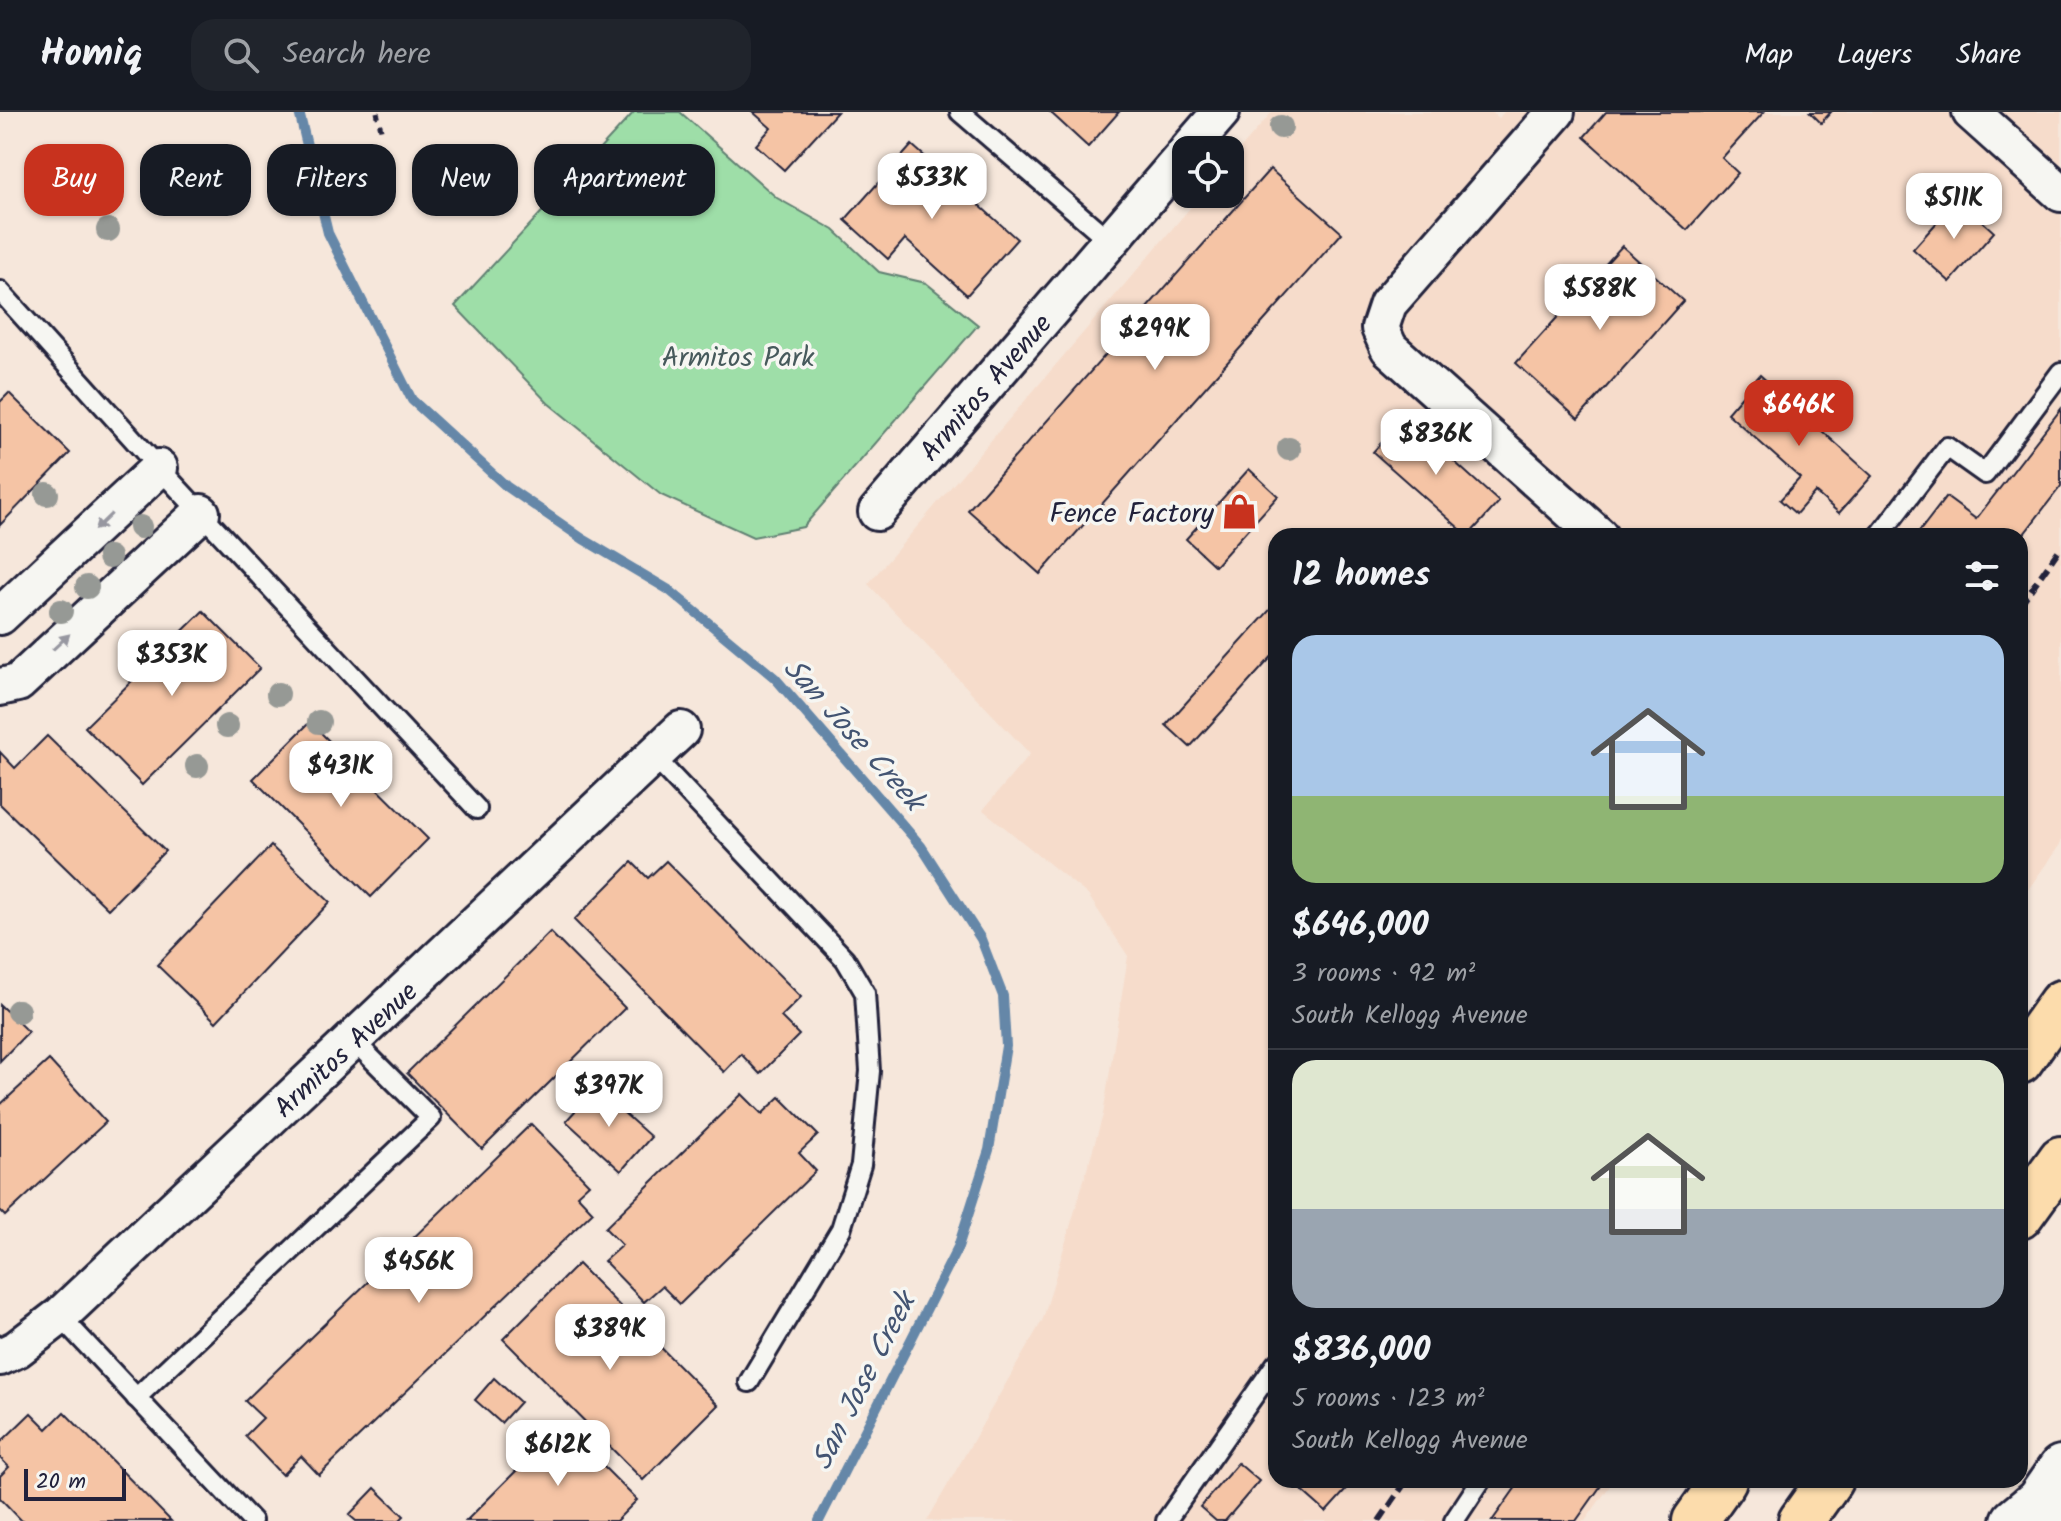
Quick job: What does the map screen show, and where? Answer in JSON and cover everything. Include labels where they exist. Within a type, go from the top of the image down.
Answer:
[{"type":"highway","points":[[2028,1050],[2061,1003]]},
{"type":"highway","points":[[2028,1205],[2061,1159]]},
{"type":"highway","points":[[1695,1521],[1718,1488]]},
{"type":"highway","points":[[1801,1521],[1824,1488]]},
{"type":"street","name":"Armitos Avenue","points":[[1200,136],[1221,112]]},
{"type":"street","points":[[1971,112],[2061,193]]},
{"type":"street","points":[[1555,113],[1388,304],[1380,328],[1389,348],[1590,528]]},
{"type":"street","name":"Armitos Avenue","points":[[877,512],[1172,169]]},
{"type":"street","points":[[0,616],[159,468]]},
{"type":"street","points":[[0,687],[18,683],[201,513]]},
{"type":"street","name":"Armitos Avenue","points":[[0,1357],[17,1349],[60,1316],[681,730]]},
{"type":"lane","points":[[960,112],[1110,241]]},
{"type":"lane","points":[[0,291],[159,468],[477,809]]},
{"type":"lane","points":[[1885,528],[1947,447],[1985,474],[2061,372]]},
{"type":"lane","points":[[654,757],[845,959],[865,993],[870,1071],[861,1165],[841,1229],[749,1382]]},
{"type":"lane","points":[[136,1398],[431,1118],[354,1041]]},
{"type":"lane","points":[[60,1316],[252,1521]]},
{"type":"lane","points":[[1166,1521],[1268,1375]]},
{"type":"lane","points":[[1454,1521],[1476,1488]]},
{"type":"path","points":[[377,112],[382,134]]},
{"type":"shaded area","points":[[1272,112],[1492,112],[1499,118],[1504,112],[2061,112],[2061,843],[2028,890],[2028,528],[1268,528],[1268,1488],[1608,1488],[1585,1521],[927,1521],[1043,1319],[1103,1115],[1128,956],[1088,895],[983,810],[1030,754],[868,584],[1190,208],[1244,208],[1244,145]]},
{"type":"green space","name":"Armitos Park","points":[[634,112],[680,112],[777,198],[834,230],[879,272],[926,283],[978,325],[803,527],[753,537],[661,495],[548,403],[455,306],[538,216],[715,216],[715,144],[604,144]]},
{"type":"building","points":[[753,112],[837,112],[784,170],[756,145],[771,128]]},
{"type":"building","points":[[1050,112],[1119,112],[1088,147]]},
{"type":"building","points":[[1606,112],[1764,112],[1722,158],[1738,173],[1687,230],[1584,137]]},
{"type":"building","points":[[1810,112],[1831,112],[1821,123]]},
{"type":"building","points":[[912,145],[1017,239],[967,295],[905,239],[888,259],[845,220]]},
{"type":"building","points":[[1270,169],[1342,233],[1040,574],[968,510],[1235,208],[1244,208],[1244,198]]},
{"type":"building","points":[[1958,199],[1994,232],[1950,282],[1913,249]]},
{"type":"building","points":[[1622,246],[1683,301],[1578,419],[1516,363]]},
{"type":"building","points":[[1760,375],[1872,476],[1839,513],[1815,492],[1796,514],[1780,500],[1800,478],[1727,413]]},
{"type":"building","points":[[9,393],[70,453],[0,525],[0,402]]},
{"type":"building","points":[[2061,409],[2061,486],[2028,529],[1922,528],[1946,497],[1976,519]]},
{"type":"building","points":[[1405,417],[1499,502],[1475,528],[1459,528],[1373,452]]},
{"type":"building","points":[[1249,469],[1278,496],[1215,566],[1186,539]]},
{"type":"building","points":[[203,611],[260,668],[142,785],[85,727]]},
{"type":"building","points":[[1268,612],[1268,661],[1190,747],[1166,725]]},
{"type":"building","points":[[310,722],[428,839],[371,897],[253,779]]},
{"type":"building","points":[[47,736],[165,851],[108,909],[0,804],[0,752],[15,768]]},
{"type":"building","points":[[271,846],[330,902],[216,1022],[157,965]]},
{"type":"building","points":[[666,861],[801,997],[781,1017],[799,1035],[760,1074],[741,1054],[724,1072],[574,920],[632,862],[648,878]]},
{"type":"building","points":[[550,932],[625,1008],[482,1149],[407,1073]]},
{"type":"building","points":[[0,1005],[28,1032],[0,1061]]},
{"type":"building","points":[[49,1060],[106,1122],[5,1216],[0,1211],[0,1105]]},
{"type":"building","points":[[596,1088],[651,1137],[621,1171],[566,1121]]},
{"type":"building","points":[[742,1094],[762,1114],[780,1097],[818,1135],[799,1153],[816,1171],[680,1304],[662,1286],[644,1302],[604,1261],[622,1245],[605,1228]]},
{"type":"building","points":[[531,1124],[589,1184],[577,1195],[593,1212],[319,1475],[301,1456],[282,1475],[245,1436],[263,1418],[245,1401]]},
{"type":"building","points":[[578,1264],[718,1405],[643,1480],[503,1339]]},
{"type":"building","points":[[494,1378],[520,1402],[501,1423],[475,1400]]},
{"type":"building","points":[[64,1412],[171,1521],[22,1521],[0,1498],[0,1476],[9,1467],[0,1458],[0,1443],[31,1413],[47,1429]]},
{"type":"building","points":[[562,1425],[637,1500],[616,1521],[466,1521]]},
{"type":"building","points":[[1238,1463],[1259,1481],[1225,1521],[1216,1521],[1200,1507]]},
{"type":"building","points":[[375,1488],[404,1516],[399,1521],[356,1521],[349,1515]]},
{"type":"building","points":[[1299,1488],[1348,1488],[1326,1512]]},
{"type":"building","points":[[1515,1488],[1599,1488],[1576,1521],[1492,1521]]},
{"type":"waterway","name":"San Jose Creek","points":[[299,112],[328,233],[412,400],[506,486],[583,539],[669,590],[775,678],[921,846],[981,939],[1003,996],[1006,1046],[989,1150],[958,1247],[819,1521]]},
{"type":"railway","points":[[2028,594],[2061,547]]},
{"type":"railway","points":[[1379,1521],[1402,1488]]},
{"type":"place","name":"Fence Factory","points":[[1240,512]]}]
